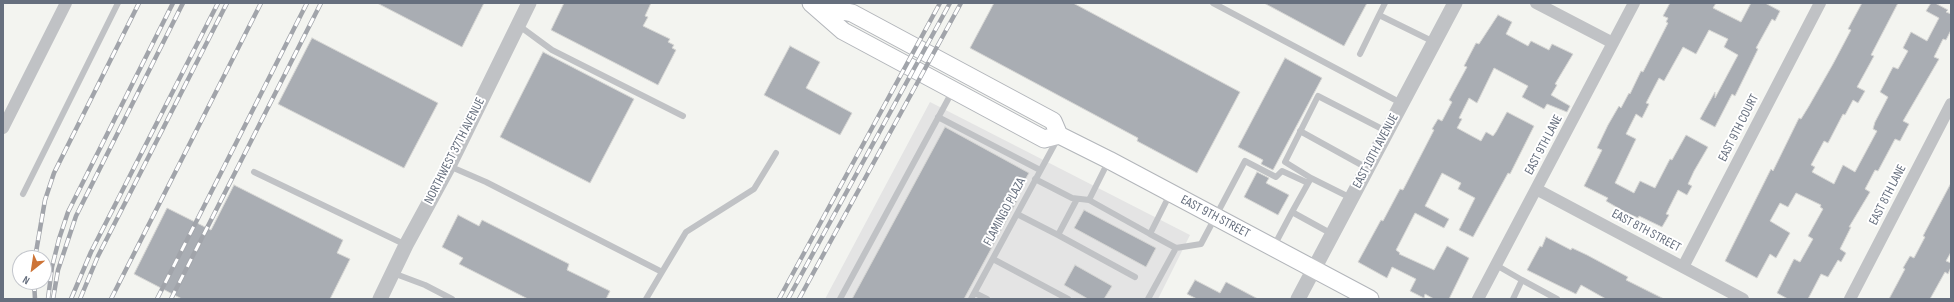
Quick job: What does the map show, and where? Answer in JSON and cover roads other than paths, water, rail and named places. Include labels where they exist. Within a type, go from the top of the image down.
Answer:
[{"type":"main road","points":[[815,4],[852,14],[1053,121],[1059,136]]},
{"type":"main road","name":"EAST 9TH STREET","points":[[815,4],[843,31],[1044,139],[1059,136],[1108,160],[1370,299]]},
{"type":"street","points":[[3,128],[66,3]]},
{"type":"street","name":"NORTHWEST 37TH AVENUE","points":[[380,299],[406,245],[449,166],[529,3]]},
{"type":"street","name":"EAST 10TH AVENUE","points":[[1298,299],[1454,3]]},
{"type":"street","points":[[1536,3],[1613,43]]},
{"type":"street","name":"EAST 9TH LANE","points":[[1478,299],[1634,3]]},
{"type":"street","name":"EAST 9TH COURT","points":[[1683,267],[1820,3]]},
{"type":"street","name":"EAST 8TH LANE","points":[[1850,299],[1951,104]]},
{"type":"street","name":"EAST 8TH STREET","points":[[1536,189],[1743,299]]},
{"type":"lane","points":[[23,194],[118,3]]},
{"type":"lane","points":[[1213,3],[1401,103]]},
{"type":"lane","points":[[1360,54],[1379,14],[1386,3]]},
{"type":"lane","points":[[1379,14],[1434,42]]},
{"type":"lane","points":[[518,25],[552,50],[682,116]]},
{"type":"lane","points":[[840,299],[953,90]]},
{"type":"lane","points":[[1310,180],[1285,162],[1318,96],[1386,131]]},
{"type":"lane","points":[[938,117],[1040,170]]},
{"type":"lane","points":[[1300,131],[1367,168]]},
{"type":"lane","name":"FLAMINGO PLAZA","points":[[972,299],[1016,214],[1059,136]]},
{"type":"lane","points":[[646,299],[686,232],[754,189],[776,153]]},
{"type":"lane","points":[[1089,200],[1108,160]]},
{"type":"lane","points":[[1035,179],[1072,198],[1089,200],[1176,248],[1201,244],[1246,161],[1276,177],[1282,171],[1310,180],[1351,198]]},
{"type":"lane","points":[[449,166],[486,182],[662,272]]},
{"type":"lane","points":[[254,172],[406,245]]},
{"type":"lane","points":[[1273,248],[1310,180]]},
{"type":"lane","points":[[1150,234],[1170,193]]},
{"type":"lane","points":[[1058,235],[1077,199]]},
{"type":"lane","points":[[1292,212],[1332,234]]},
{"type":"lane","points":[[1016,214],[1136,277]]},
{"type":"lane","points":[[1148,299],[1176,248]]},
{"type":"lane","points":[[993,259],[1068,299]]},
{"type":"lane","points":[[1496,265],[1557,299]]},
{"type":"lane","points":[[393,273],[425,285],[452,299]]},
{"type":"lane","points":[[1513,299],[1522,280]]},
{"type":"lane","points":[[975,293],[987,299]]},
{"type":"railway","points":[[36,250],[45,200],[54,173],[139,3]]},
{"type":"railway","points":[[48,299],[52,267],[68,212],[173,3]]},
{"type":"railway","points":[[53,299],[58,270],[76,216],[183,3]]},
{"type":"railway","points":[[71,299],[91,252],[218,3]]},
{"type":"railway","points":[[80,299],[98,256],[227,3]]},
{"type":"railway","points":[[111,299],[261,3]]},
{"type":"railway","points":[[157,299],[307,3]]},
{"type":"railway","points":[[171,299],[321,3]]},
{"type":"railway","points":[[779,299],[940,3]]},
{"type":"railway","points":[[788,299],[950,3]]},
{"type":"railway","points":[[799,299],[961,3]]},
{"type":"railway","points":[[34,290],[35,299]]}]
